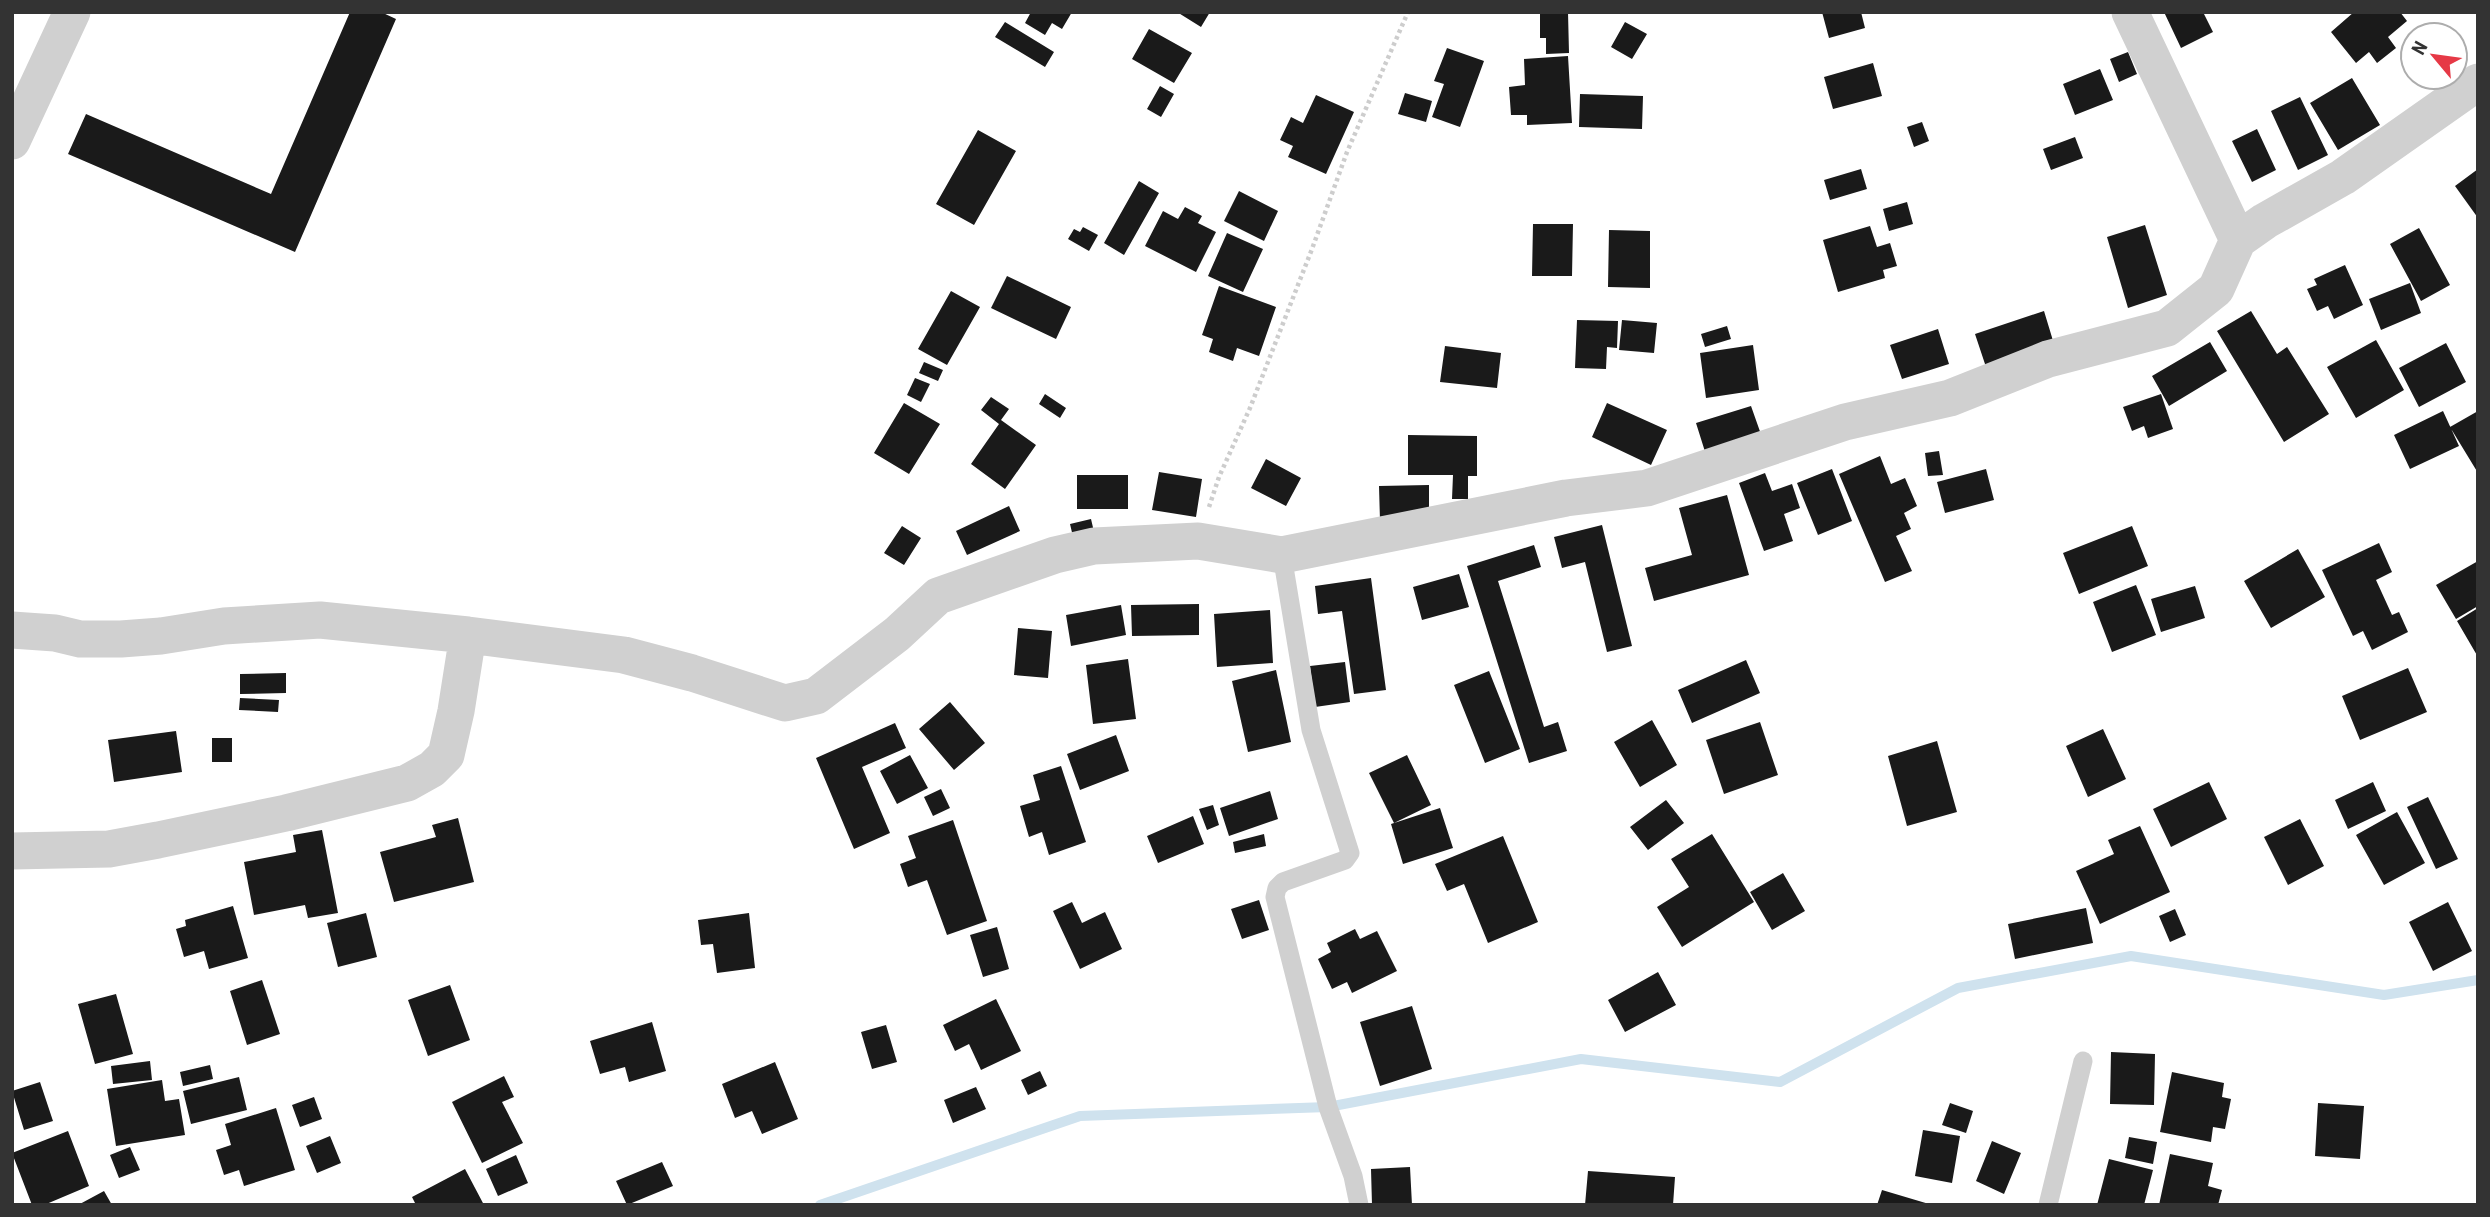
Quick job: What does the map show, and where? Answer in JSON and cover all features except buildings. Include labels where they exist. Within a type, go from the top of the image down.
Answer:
[{"type":"street","points":[[12,141],[72,12]]},
{"type":"street","points":[[2130,12],[2238,240]]},
{"type":"street","points":[[12,630],[55,633],[80,639],[121,639],[224,626],[320,620],[624,655],[785,702],[816,696],[897,634],[938,596],[1055,555],[1094,546],[1198,541],[1282,555],[1566,498],[1647,488],[1845,422],[1950,398],[2048,359],[2167,328],[2216,289],[2238,240],[2265,221],[2343,177],[2478,82]]},
{"type":"street","points":[[12,851],[109,849],[286,813],[407,783],[432,769],[446,755],[468,635]]},
{"type":"lane","points":[[1282,555],[1311,730],[1350,853],[1345,860],[1283,882],[1277,888],[1275,897],[1328,1107],[1353,1176],[1359,1205]]},
{"type":"lane","points":[[2048,1205],[2083,1061]]},
{"type":"path","points":[[1198,541],[1219,477],[1250,408],[1347,152],[1408,12]]},
{"type":"waterway","points":[[820,1205],[1080,1116],[1328,1107],[1581,1059],[1780,1082],[1958,988],[2131,956],[2384,995],[2478,980]]}]
